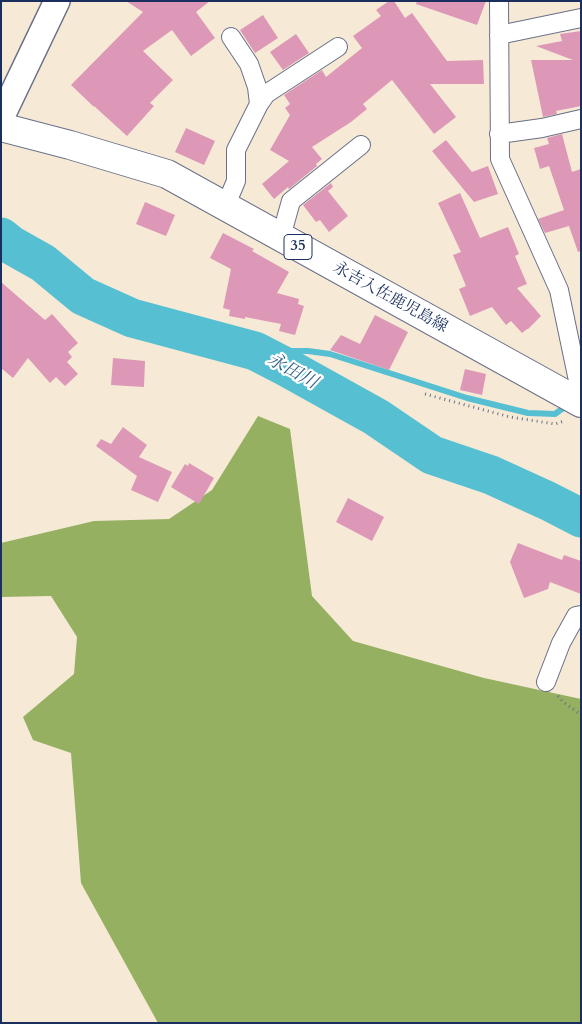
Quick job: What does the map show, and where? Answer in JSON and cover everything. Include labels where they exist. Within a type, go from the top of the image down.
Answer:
[{"type":"main road","name":"永吉入佐鹿児島線","points":[[1,127],[167,174],[281,238],[576,410]]},
{"type":"street","points":[[1,118],[57,1]]},
{"type":"street","points":[[499,1],[500,160],[558,290],[581,395]]},
{"type":"street","points":[[499,35],[581,18]]},
{"type":"street","points":[[232,37],[249,64],[257,88],[259,104]]},
{"type":"street","points":[[225,207],[236,181],[236,150],[266,94],[338,47]]},
{"type":"street","points":[[500,134],[542,128],[581,119]]},
{"type":"street","points":[[281,238],[291,201],[361,145]]},
{"type":"street","points":[[546,682],[561,643],[576,616],[581,615]]},
{"type":"path","points":[[425,394],[510,417],[555,424],[576,410]]},
{"type":"path","points":[[546,682],[562,701],[581,715]]},
{"type":"green space","points":[[258,416],[290,429],[312,596],[353,641],[484,678],[581,699],[581,1023],[158,1023],[81,883],[71,753],[33,740],[23,717],[74,674],[77,637],[51,596],[1,597],[1,543],[94,521],[169,519],[212,490]]},
{"type":"building","points":[[126,1],[210,1],[196,12],[215,38],[191,56],[172,30],[143,51],[173,80],[150,103],[154,106],[127,136],[71,85],[143,12]]},
{"type":"building","points":[[389,1],[394,1],[405,18],[412,13],[447,61],[483,60],[484,84],[430,84],[456,117],[434,134],[392,80],[363,104],[367,109],[351,122],[312,147],[322,159],[316,164],[317,166],[274,199],[262,184],[289,161],[270,150],[290,115],[285,108],[290,104],[284,95],[322,70],[326,77],[362,48],[353,36],[381,16],[376,10]]},
{"type":"building","points":[[417,1],[486,1],[477,25],[416,4]]},
{"type":"building","points":[[263,15],[278,38],[255,53],[240,30]]},
{"type":"building","points":[[581,31],[581,106],[556,111],[557,114],[543,117],[531,60],[573,60],[536,46],[562,41],[560,34]]},
{"type":"building","points":[[296,34],[309,53],[283,70],[270,52]]},
{"type":"building","points":[[186,128],[215,141],[204,165],[175,152]]},
{"type":"building","points":[[562,134],[572,172],[581,169],[581,251],[578,252],[569,226],[545,233],[538,219],[564,210],[549,166],[540,169],[534,148],[549,144],[547,138]]},
{"type":"building","points":[[446,140],[472,172],[488,166],[498,194],[474,202],[432,151]]},
{"type":"building","points":[[331,183],[333,187],[328,191],[348,216],[329,232],[320,220],[316,222],[303,205]]},
{"type":"building","points":[[460,193],[480,238],[508,227],[519,254],[515,256],[527,284],[517,288],[541,316],[522,333],[511,321],[506,325],[492,307],[470,316],[459,289],[466,286],[453,255],[461,252],[438,203]]},
{"type":"building","points":[[145,202],[175,215],[166,236],[136,224]]},
{"type":"building","points":[[223,233],[254,249],[252,251],[289,272],[277,293],[299,299],[298,304],[304,306],[295,335],[279,331],[281,324],[229,316],[230,310],[223,308],[231,269],[210,258]]},
{"type":"building","points":[[1,282],[45,320],[52,314],[78,343],[68,352],[72,357],[67,362],[78,374],[65,386],[56,377],[50,383],[28,358],[13,378],[1,368]]},
{"type":"building","points":[[375,315],[408,332],[389,370],[330,350],[341,335],[360,344]]},
{"type":"building","points":[[113,358],[145,361],[144,387],[111,385]]},
{"type":"building","points":[[465,369],[486,374],[482,395],[460,390]]},
{"type":"building","points":[[123,427],[147,445],[139,457],[172,472],[158,502],[131,490],[137,476],[96,446],[101,439],[111,444]]},
{"type":"building","points":[[189,463],[214,478],[199,504],[171,487],[185,464],[188,466]]},
{"type":"building","points":[[348,498],[384,517],[372,541],[336,522]]},
{"type":"building","points":[[518,543],[562,560],[564,555],[581,561],[581,594],[550,582],[548,589],[524,598],[510,562]]},
{"type":"waterway","name":"永田川","points":[[1,237],[11,245],[43,263],[83,296],[132,318],[255,351],[376,417],[432,455],[491,475],[581,518]]},
{"type":"waterway","points":[[255,351],[308,351],[330,354],[467,398],[528,413],[555,414],[566,406]]}]
